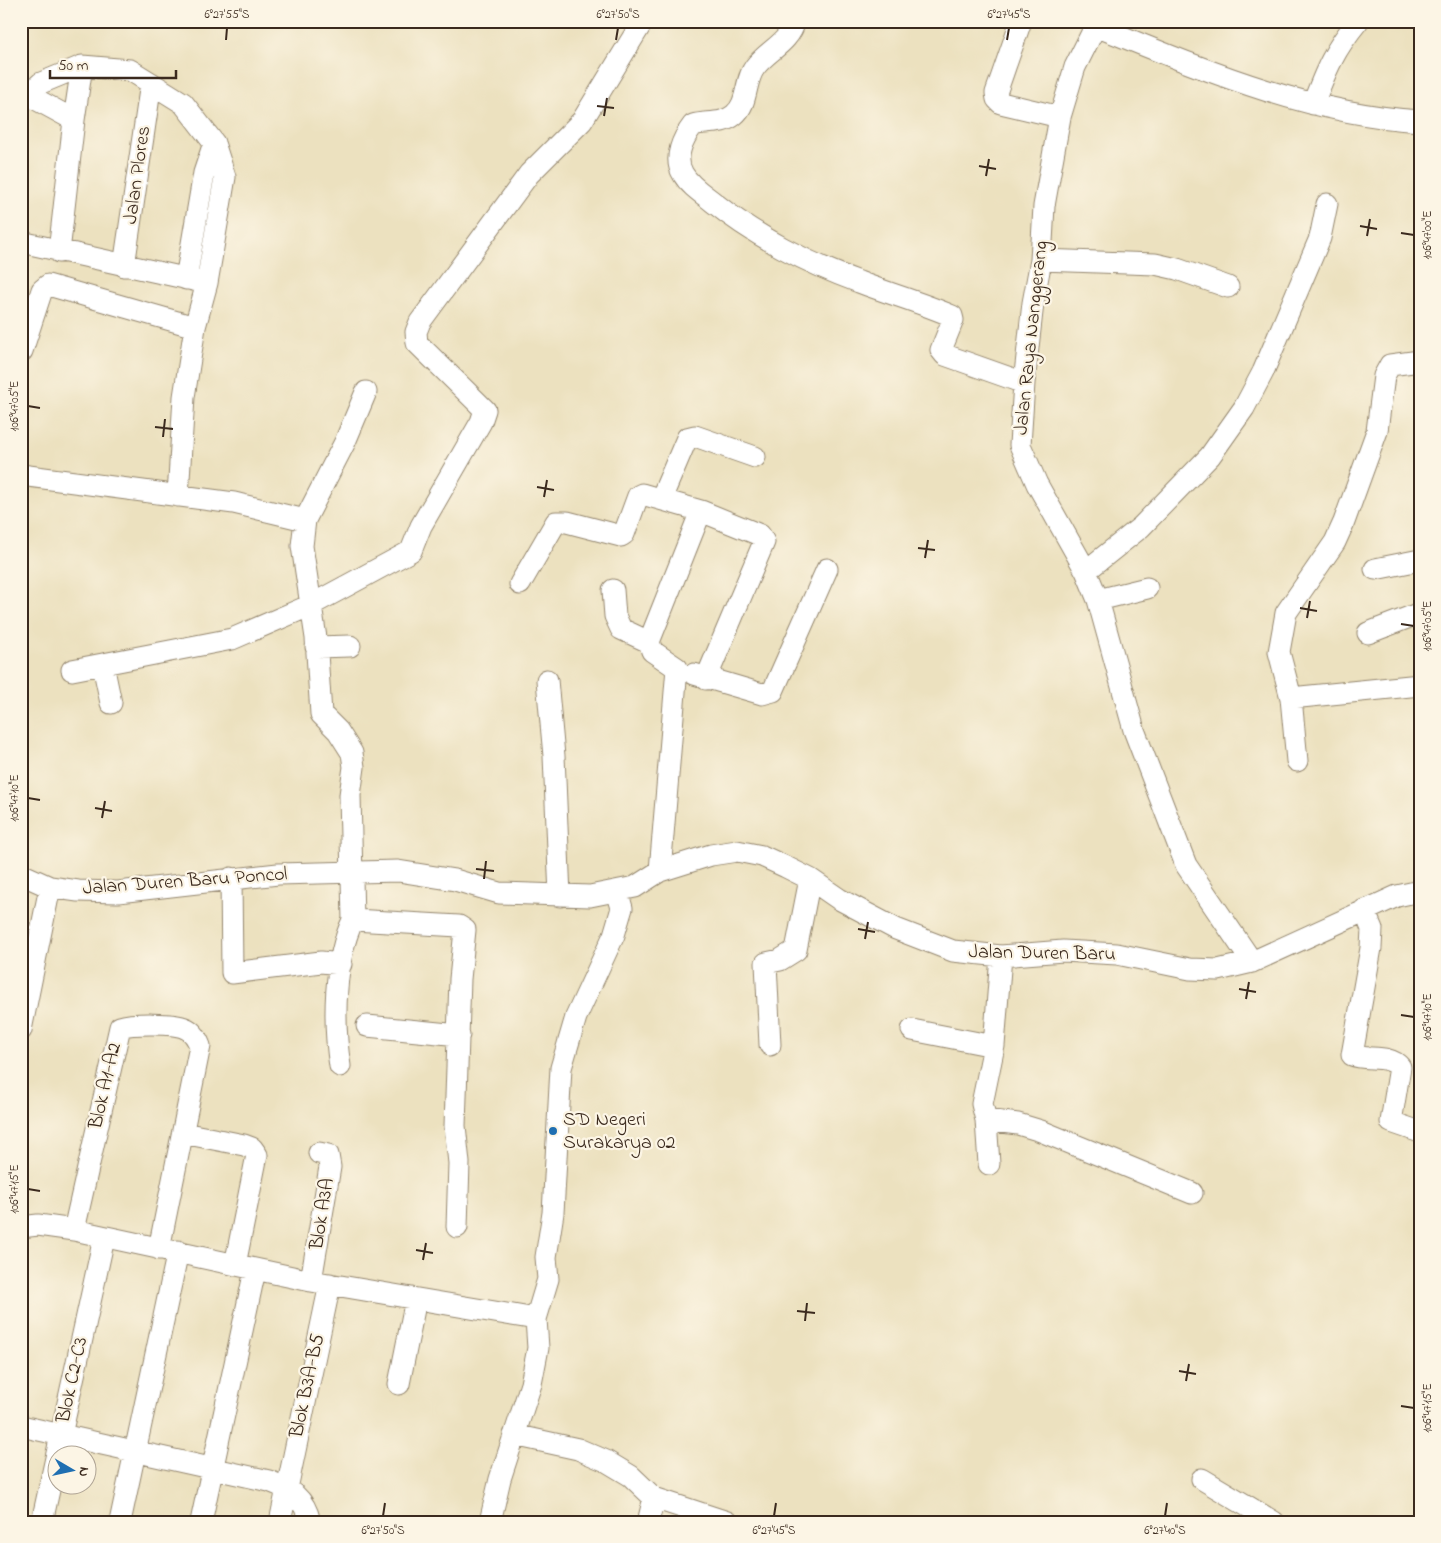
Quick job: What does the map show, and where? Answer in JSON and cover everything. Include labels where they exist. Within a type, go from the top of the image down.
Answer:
[{"type":"street","points":[[72,670],[232,639],[311,605],[411,551],[421,526],[484,418],[485,410],[417,343],[416,332],[420,322],[529,174],[582,121],[643,21]]},
{"type":"street","points":[[795,21],[784,42],[756,66],[750,75],[745,99],[734,115],[723,120],[693,125],[687,134],[679,155],[682,174],[726,213],[782,247],[856,281],[952,316],[954,320],[941,350],[945,355],[1024,383]]},
{"type":"street","points":[[1021,21],[996,93],[997,99],[1001,103],[1060,117]]},
{"type":"street","points":[[1313,104],[1338,45],[1358,21]]},
{"type":"street","points":[[1097,24],[1244,83],[1313,104],[1358,114],[1420,121]]},
{"type":"street","name":"Jalan Raya Nanggerang","points":[[1097,24],[1075,67],[1060,117],[1044,206],[1041,260],[1033,303],[1024,383],[1020,445],[1037,484],[1086,571],[1098,600],[1134,730],[1150,777],[1186,865],[1252,962]]},
{"type":"street","points":[[59,252],[82,66]]},
{"type":"street","points":[[74,120],[24,94],[41,83],[82,66],[130,70],[182,103],[214,143],[225,177],[207,283],[195,327],[184,397],[178,496]]},
{"type":"street","name":"Jalan Plores","points":[[124,266],[151,83]]},
{"type":"street","points":[[186,279],[204,173],[214,143]]},
{"type":"street","points":[[1086,571],[1141,527],[1210,456],[1244,408],[1263,372],[1320,238],[1327,204]]},
{"type":"street","points":[[21,242],[59,252],[207,283]]},
{"type":"street","points":[[1041,260],[1156,264],[1177,269],[1228,287]]},
{"type":"street","points":[[22,351],[42,290],[48,286],[195,327]]},
{"type":"street","points":[[1297,761],[1290,698],[1279,652],[1286,613],[1336,542],[1377,431],[1384,376],[1390,365],[1420,361]]},
{"type":"street","points":[[340,1066],[336,1036],[341,964],[345,936],[353,920],[350,795],[354,767],[352,753],[338,731],[320,714],[316,647],[302,546],[305,520],[345,442],[366,392]]},
{"type":"street","points":[[661,499],[687,438],[695,436],[755,457]]},
{"type":"street","points":[[21,475],[234,503],[305,520]]},
{"type":"street","points":[[520,584],[556,522],[561,520],[621,536],[624,534],[638,496],[646,494],[701,510],[760,535],[764,542],[706,679]]},
{"type":"street","points":[[701,510],[649,642],[652,651],[678,668],[706,679],[762,694],[773,691],[826,569]]},
{"type":"street","points":[[1375,569],[1420,560]]},
{"type":"street","points":[[1098,600],[1147,588]]},
{"type":"street","points":[[613,590],[616,616],[621,629],[649,642]]},
{"type":"street","points":[[1368,633],[1420,613]]},
{"type":"street","points":[[316,647],[350,646]]},
{"type":"street","points":[[103,665],[111,703]]},
{"type":"street","points":[[660,871],[678,668]]},
{"type":"street","points":[[547,680],[554,756],[560,896]]},
{"type":"street","points":[[1290,698],[1420,685]]},
{"type":"street","name":"Jalan Duren Baru","points":[[352,871],[398,871],[455,880],[499,893],[590,896],[635,887],[660,871],[710,855],[736,851],[762,856],[810,879],[839,899],[896,929],[953,951],[1001,956],[1063,951],[1117,954],[1190,969],[1218,970],[1252,962],[1364,910],[1397,896],[1420,890]]},
{"type":"street","name":"Jalan Duren Baru Poncol","points":[[21,874],[50,888],[118,892],[231,878],[352,871]]},
{"type":"street","points":[[231,878],[232,973],[321,962],[341,964]]},
{"type":"street","points":[[770,1045],[766,963],[780,960],[796,950],[810,879]]},
{"type":"street","points":[[21,1030],[50,888]]},
{"type":"street","points":[[490,1522],[514,1435],[531,1384],[538,1348],[536,1319],[548,1279],[546,1257],[553,1213],[561,1068],[576,1017],[614,936],[622,908],[617,891]]},
{"type":"street","points":[[1364,910],[1372,929],[1371,948],[1352,1055],[1362,1060],[1388,1059],[1396,1062],[1400,1067],[1391,1122],[1420,1132]]},
{"type":"street","points":[[353,920],[463,927],[466,934],[460,979],[455,1126],[459,1163],[457,1227]]},
{"type":"street","points":[[989,1164],[986,1120],[982,1104],[987,1071],[994,1046],[1001,956]]},
{"type":"street","name":"Blok A1-A2","points":[[74,1230],[120,1026],[132,1024],[184,1027],[195,1035],[200,1046],[183,1133],[168,1250],[135,1452],[120,1522]]},
{"type":"street","points":[[366,1026],[459,1035]]},
{"type":"street","points":[[912,1030],[994,1046]]},
{"type":"street","points":[[986,1120],[1018,1124],[1041,1131],[1192,1193]]},
{"type":"street","points":[[183,1133],[244,1145],[252,1148],[257,1154],[235,1264]]},
{"type":"street","name":"Blok A3A","points":[[319,1153],[328,1155],[330,1167],[321,1283]]},
{"type":"street","points":[[27,1223],[74,1230],[104,1238],[321,1283],[536,1319]]},
{"type":"street","name":"Blok C2-C3","points":[[42,1522],[104,1238]]},
{"type":"street","points":[[201,1522],[255,1270]]},
{"type":"street","name":"Blok B3A-B5","points":[[280,1522],[321,1283]]},
{"type":"street","points":[[398,1384],[416,1298]]},
{"type":"street","points":[[21,1426],[269,1481],[286,1488],[300,1498],[310,1522]]},
{"type":"street","points":[[514,1435],[578,1449],[606,1461],[630,1476],[654,1498],[727,1522]]},
{"type":"street","points":[[1202,1479],[1274,1522]]},
{"type":"street","points":[[648,1522],[654,1498]]},
{"type":"place","name":"SD Negeri Surakarya 02","points":[[553,1131]]}]
